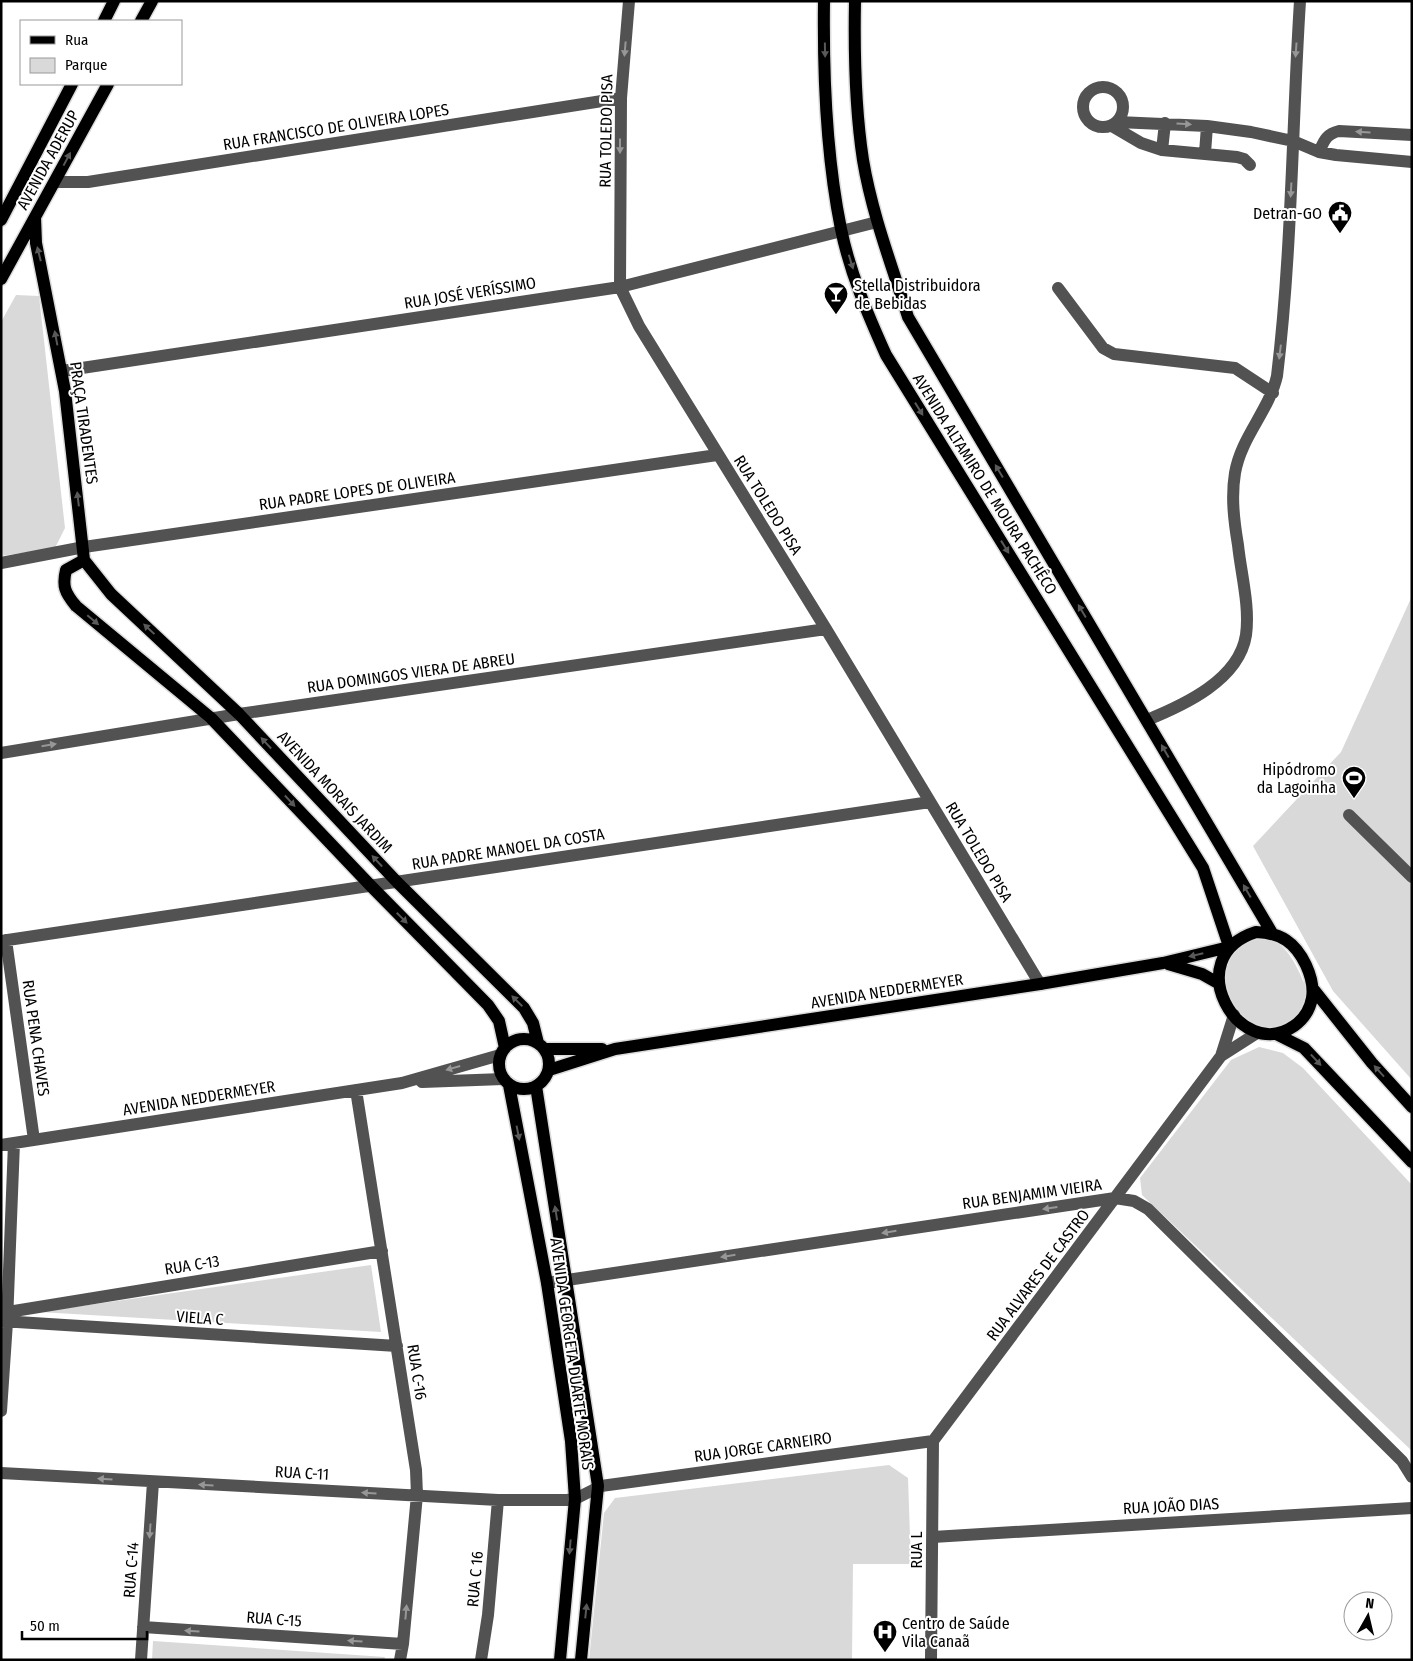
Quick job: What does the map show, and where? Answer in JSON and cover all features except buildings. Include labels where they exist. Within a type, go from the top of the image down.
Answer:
[{"type":"main road","points":[[104,20],[114,1]]},
{"type":"main road","points":[[142,20],[152,1]]},
{"type":"main road","name":"AVENIDA ALTAMIRO DE MOURA PACHÊCO","points":[[824,1],[826,121],[841,230],[863,303],[886,355],[1203,868],[1229,947]]},
{"type":"main road","name":"AVENIDA ALTAMIRO DE MOURA PACHÊCO","points":[[855,1],[854,69],[862,142],[877,222],[908,317],[1272,933]]},
{"type":"main road","name":"AVENIDA ADERUP","points":[[1,220],[71,85]]},
{"type":"main road","name":"AVENIDA ADERUP","points":[[1,279],[107,85]]},
{"type":"main road","name":"PRAÇA TIRADENTES","points":[[35,216],[36,242],[62,371],[84,553]]},
{"type":"main road","points":[[84,553],[66,570],[63,584],[66,595],[76,606],[211,718],[370,886],[488,1005],[499,1021],[503,1051],[499,1063],[506,1082],[523,1090],[542,1082],[549,1070],[548,1056],[541,1046],[524,1039],[517,1040],[503,1051]]},
{"type":"main road","name":"AVENIDA MORAIS JARDIM","points":[[84,553],[94,572],[111,594],[239,714],[396,882],[524,1008],[541,1046]]},
{"type":"main road","points":[[1314,990],[1306,1014],[1288,1030],[1276,1034],[1257,1033],[1244,1026],[1234,1015],[1221,992],[1218,983],[1218,970],[1222,958],[1229,947],[1242,937],[1256,932],[1272,933],[1288,940],[1301,954],[1311,975],[1314,990],[1372,1063],[1412,1107]]},
{"type":"main road","name":"AVENIDA NEDDERMEYER","points":[[549,1070],[615,1050],[1040,984],[1163,963],[1229,947]]},
{"type":"main road","name":"AVENIDA NEDDERMEYER","points":[[1163,963],[1202,974],[1218,983]]},
{"type":"main road","points":[[1276,1034],[1304,1048],[1412,1162]]},
{"type":"main road","name":"AVENIDA NEDDERMEYER","points":[[541,1046],[615,1050]]},
{"type":"main road","name":"AVENIDA GEORGETA DUARTE MORAIS","points":[[506,1082],[547,1283],[571,1441],[575,1499],[560,1660]]},
{"type":"main road","name":"AVENIDA GEORGETA DUARTE MORAIS","points":[[536,1086],[598,1486],[581,1660]]},
{"type":"main road","points":[[562,1380],[582,1377]]},
{"type":"street","name":"RUA TOLEDO PISA","points":[[629,1],[621,98],[620,287],[639,326],[826,629],[1040,984]]},
{"type":"street","points":[[1147,720],[1178,708],[1221,678],[1238,659],[1246,636],[1246,611],[1233,510],[1235,472],[1244,443],[1273,393],[1283,324],[1293,141],[1292,117],[1300,1]]},
{"type":"street","name":"RUA FRANCISCO DE OLIVEIRA LOPES","points":[[55,182],[88,182],[621,98]]},
{"type":"street","points":[[1162,150],[1165,123]]},
{"type":"street","points":[[1250,165],[1244,159],[1236,157],[1162,150],[1140,143],[1115,124],[1165,123],[1207,126],[1258,133],[1293,141],[1319,152],[1412,162]]},
{"type":"street","points":[[1205,153],[1207,126]]},
{"type":"street","points":[[1319,152],[1326,138],[1331,133],[1339,130],[1412,135]]},
{"type":"street","name":"RUA JOSÉ VERÍSSIMO","points":[[62,371],[620,287],[877,222]]},
{"type":"street","points":[[1058,288],[1103,348],[1114,354],[1235,368],[1273,393]]},
{"type":"street","name":"RUA PADRE LOPES DE OLIVEIRA","points":[[1,563],[84,553],[717,455]]},
{"type":"street","name":"RUA DOMINGOS VIERA DE ABREU","points":[[1,753],[211,718],[826,629]]},
{"type":"street","name":"RUA PADRE MANOEL DA COSTA","points":[[3,940],[930,802]]},
{"type":"street","points":[[1349,815],[1412,877]]},
{"type":"street","name":"RUA PENA CHAVES","points":[[3,940],[34,1140]]},
{"type":"street","name":"RUA ALVARES DE CASTRO","points":[[933,1440],[1221,1056],[1234,1015]]},
{"type":"street","name":"RUA ALVARES DE CASTRO","points":[[1221,1056],[1257,1033]]},
{"type":"street","name":"AVENIDA NEDDERMEYER","points":[[402,1083],[503,1051]]},
{"type":"street","name":"AVENIDA NEDDERMEYER","points":[[8,1144],[402,1083],[506,1082]]},
{"type":"street","name":"RUA C-16","points":[[356,1090],[416,1470],[417,1495],[400,1660]]},
{"type":"street","points":[[1,1411],[5,1318],[8,1144]]},
{"type":"street","name":"RUA BENJAMIM VIEIRA","points":[[547,1283],[1115,1198],[1134,1202],[1148,1209],[1402,1461],[1412,1477]]},
{"type":"street","name":"RUA C-13","points":[[5,1318],[382,1251]]},
{"type":"street","name":"VIELA C","points":[[5,1318],[397,1346]]},
{"type":"street","name":"RUA JORGE CARNEIRO","points":[[598,1486],[933,1440]]},
{"type":"street","name":"RUA L","points":[[931,1660],[933,1440]]},
{"type":"street","name":"RUA C-11","points":[[1,1473],[498,1500],[575,1499],[598,1486]]},
{"type":"street","name":"RUA C-14","points":[[141,1660],[154,1482]]},
{"type":"street","name":"RUA C 16","points":[[481,1660],[488,1615],[498,1500]]},
{"type":"street","name":"RUA JOÃO DIAS","points":[[932,1537],[1412,1508]]},
{"type":"street","name":"RUA C-15","points":[[143,1627],[403,1644]]},
{"type":"green space","points":[[16,295],[39,296],[65,528],[55,548],[1,556],[1,322]]},
{"type":"green space","name":"Hipódromo da Lagoinha","points":[[1412,596],[1412,1080],[1333,991],[1253,846],[1341,752]]},
{"type":"green space","points":[[1257,938],[1276,942],[1289,954],[1307,989],[1296,1016],[1280,1029],[1266,1030],[1245,1023],[1227,996],[1223,976],[1229,957],[1242,943]]},
{"type":"green space","points":[[1259,1047],[1283,1053],[1303,1068],[1412,1185],[1412,1451],[1142,1195],[1140,1178],[1231,1060]]},
{"type":"green space","points":[[371,1265],[381,1332],[39,1312]]},
{"type":"green space","points":[[889,1465],[908,1478],[911,1564],[853,1564],[852,1660],[589,1660],[604,1513],[615,1498]]},
{"type":"green space","points":[[153,1641],[385,1657],[384,1660],[152,1660]]},
{"type":"place","name":"Detran-GO","points":[[1340,234]]},
{"type":"place","name":"Stella Distribuidora de Bebidas","points":[[836,315]]},
{"type":"place","name":"Hipódromo da Lagoinha","points":[[1354,799]]},
{"type":"place","name":"Centro de Saúde Vila Canaã","points":[[885,1653]]}]
